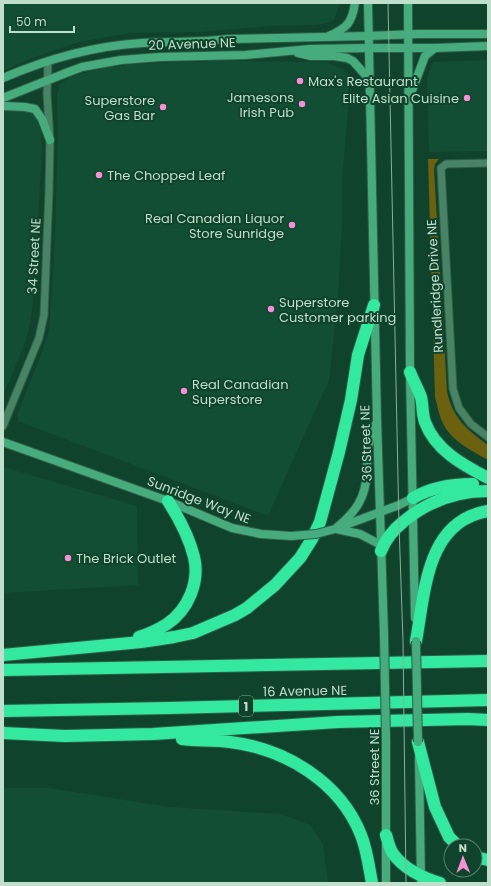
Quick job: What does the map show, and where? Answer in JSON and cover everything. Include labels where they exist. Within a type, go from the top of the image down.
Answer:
[{"type":"highway","points":[[3,655],[115,644],[174,637],[193,633],[222,622],[247,608],[267,593],[300,558],[312,539],[320,522],[351,400],[358,355],[374,305]]},
{"type":"highway","points":[[410,372],[421,398],[425,421],[436,443],[454,458],[488,478]]},
{"type":"highway","points":[[413,498],[430,490],[468,484],[488,485]]},
{"type":"highway","points":[[381,548],[385,540],[394,530],[413,513],[433,502],[455,494],[468,492],[488,492]]},
{"type":"highway","points":[[115,644],[155,631],[166,625],[182,610],[193,590],[196,568],[192,549],[179,520],[168,501]]},
{"type":"highway","points":[[416,641],[428,579],[438,547],[451,529],[458,523],[474,515],[488,512]]},
{"type":"highway","points":[[392,663],[414,657],[488,652]]},
{"type":"highway","name":"16 Avenue NE","points":[[3,670],[488,661]]},
{"type":"highway","name":"16 Avenue NE","points":[[3,711],[488,700]]},
{"type":"highway","points":[[3,733],[65,736],[153,734],[338,722],[461,719],[488,720]]},
{"type":"highway","points":[[153,734],[184,739],[231,742],[250,746],[296,763],[324,783],[346,807],[361,835],[372,883]]},
{"type":"highway","points":[[418,742],[435,807],[450,838]]},
{"type":"highway","points":[[386,834],[393,854],[406,866],[421,879],[440,883]]},
{"type":"main road","points":[[327,37],[342,29],[349,23],[353,14],[355,3]]},
{"type":"main road","name":"36 Street NE","points":[[368,3],[374,305],[384,634],[386,883]]},
{"type":"main road","points":[[408,3],[410,372],[421,879]]},
{"type":"main road","name":"20 Avenue NE","points":[[3,78],[30,66],[48,61],[96,49],[142,43],[408,34],[488,34]]},
{"type":"main road","name":"20 Avenue NE","points":[[3,98],[82,67],[121,60],[291,52],[310,49],[488,46]]},
{"type":"main road","points":[[409,99],[425,56],[435,48]]},
{"type":"main road","points":[[291,52],[311,56],[334,56],[347,58],[353,61],[369,79]]},
{"type":"main road","points":[[3,106],[35,109],[42,119],[50,140]]},
{"type":"main road","points":[[336,529],[351,515],[364,495],[368,448],[377,420]]},
{"type":"main road","name":"Sunridge Way NE","points":[[3,442],[168,501],[232,528],[262,534],[291,536],[316,534],[336,529],[413,498]]},
{"type":"main road","points":[[336,529],[360,534],[381,548]]},
{"type":"street","name":"34 Street NE","points":[[3,426],[39,338],[44,315],[50,140],[47,94],[48,61]]},
{"type":"street","name":"Rundleridge Drive NE","points":[[488,163],[446,164],[441,168],[453,389],[459,408],[471,424],[488,437]]},
{"type":"shaded area","points":[[3,3],[340,3],[334,20],[328,23],[198,32],[130,33],[79,42],[32,58],[3,71]]},
{"type":"shaded area","points":[[488,60],[488,151],[429,152],[427,77],[433,62]]},
{"type":"shaded area","points":[[215,61],[326,62],[344,70],[349,76],[348,111],[342,179],[342,225],[338,297],[329,380],[268,516],[18,421],[18,414],[21,405],[43,350],[49,330],[54,259],[58,137],[57,96],[60,84],[70,77],[102,68],[135,64]]},
{"type":"shaded area","points":[[8,109],[27,111],[33,114],[38,121],[42,147],[32,310],[24,346],[3,395],[3,110]]},
{"type":"shaded area","points":[[428,159],[439,159],[435,164],[434,170],[447,392],[453,409],[462,423],[488,445],[488,460],[473,452],[453,437],[443,424],[435,397]]},
{"type":"shaded area","points":[[3,467],[137,506],[138,585],[3,593]]},
{"type":"shaded area","points":[[3,788],[49,788],[170,807],[281,814],[310,825],[323,844],[328,883],[3,883]]},
{"type":"tram line","points":[[388,3],[399,525],[403,641],[406,883]]},
{"type":"place","name":"Max's Restaurant","points":[[300,81]]},
{"type":"place","name":"Elite Asian Cuisine","points":[[467,98]]},
{"type":"place","name":"Jamesons Irish Pub","points":[[302,104]]},
{"type":"place","name":"Superstore Gas Bar","points":[[163,107]]},
{"type":"place","name":"The Chopped Leaf","points":[[99,175]]},
{"type":"place","name":"Real Canadian Liquor Store Sunridge","points":[[292,225]]},
{"type":"place","name":"Superstore Customer parking","points":[[271,309]]},
{"type":"place","name":"Real Canadian Superstore","points":[[184,391]]},
{"type":"place","name":"The Brick Outlet","points":[[68,558]]}]
